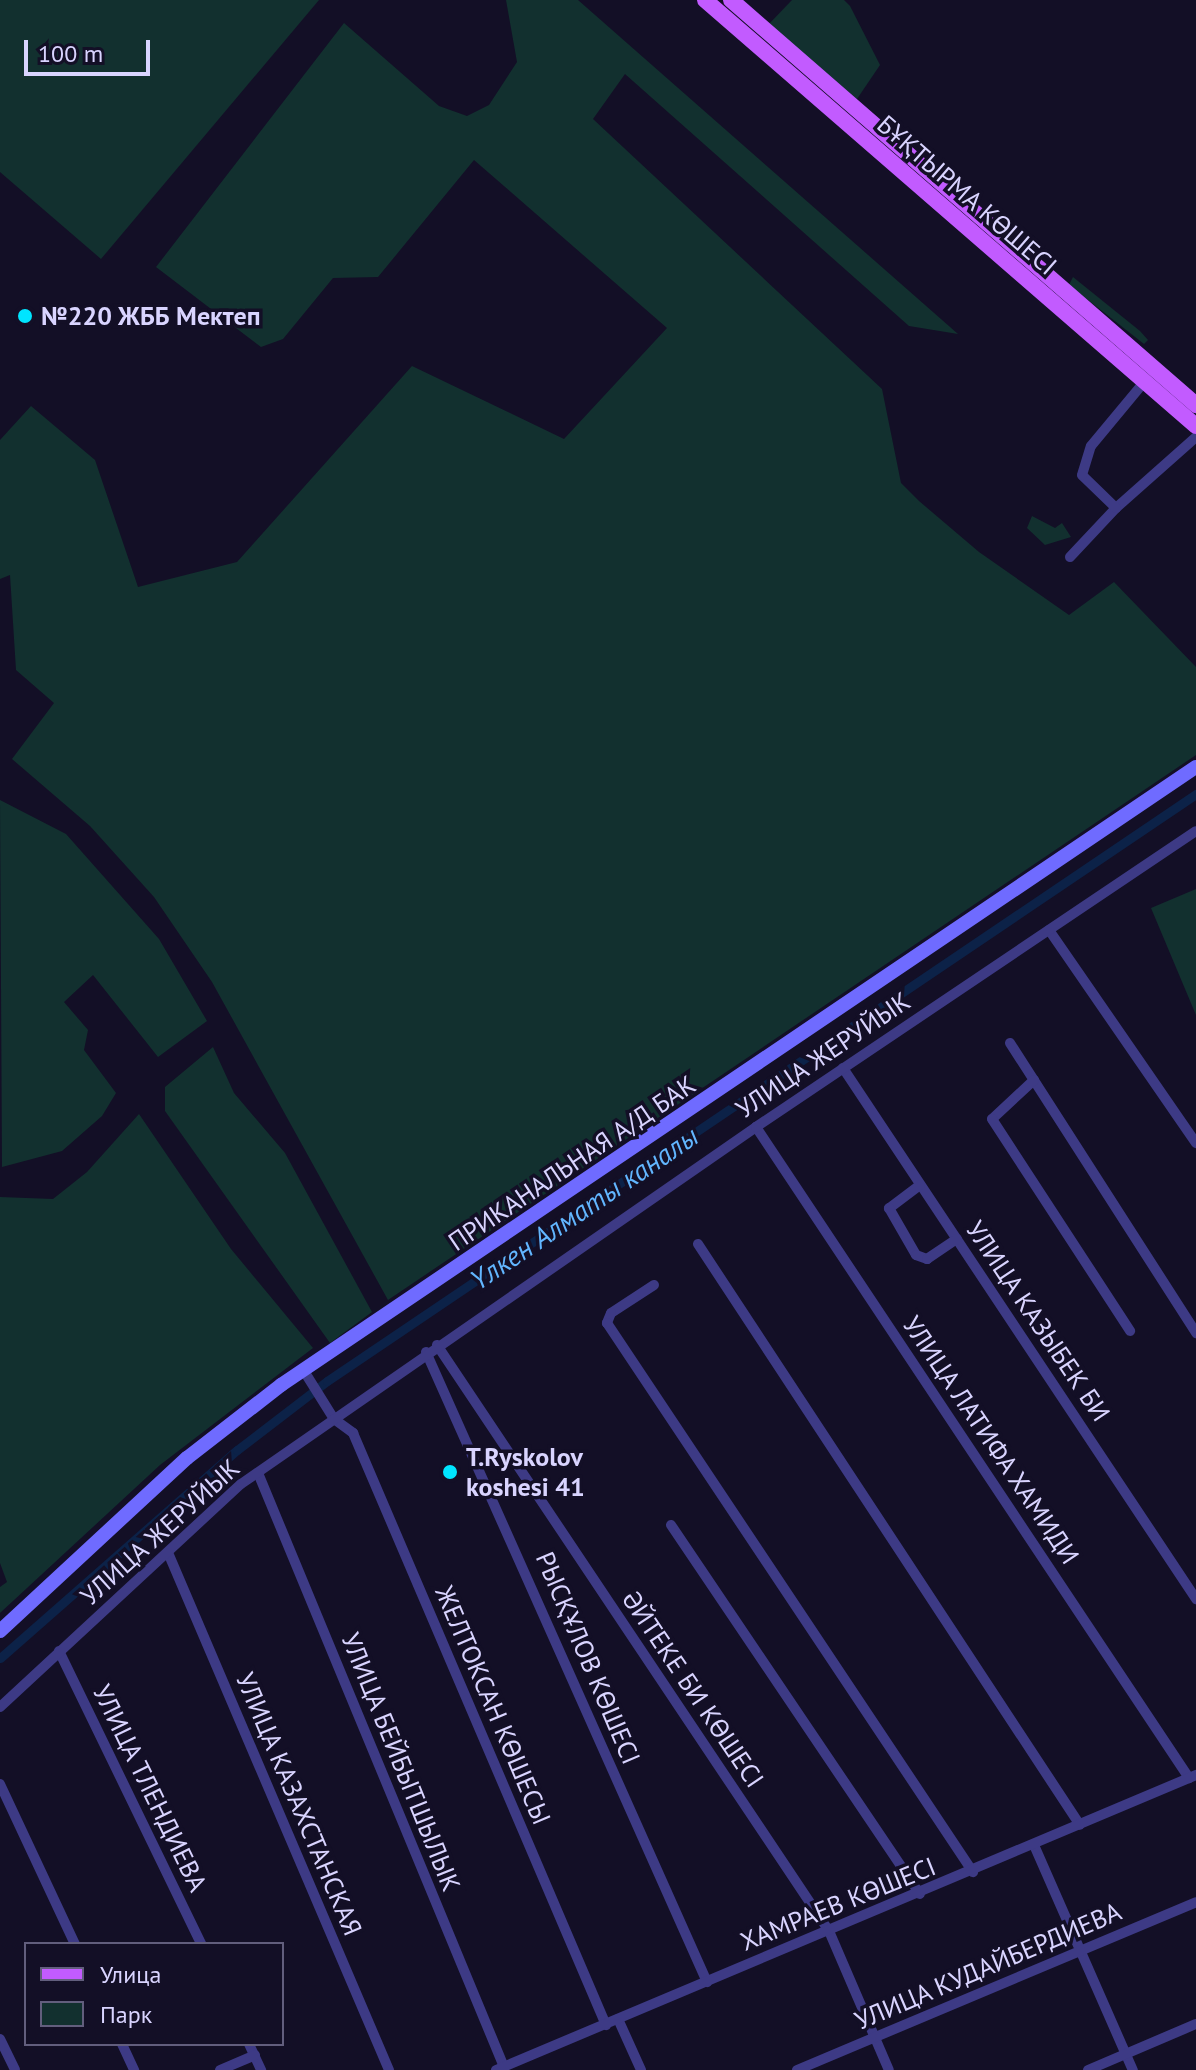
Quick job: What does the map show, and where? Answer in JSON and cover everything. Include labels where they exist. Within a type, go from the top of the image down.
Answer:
[{"type":"main road","name":"БҰҚТЫРМА КӨШЕСІ","points":[[705,0],[1090,324],[1196,405]]},
{"type":"main road","name":"БҰҚТЫРМА КӨШЕСІ","points":[[731,0],[1090,324],[1145,381],[1196,426]]},
{"type":"street","points":[[1116,508],[1083,479],[1083,467],[1105,424],[1145,381]]},
{"type":"street","points":[[1070,557],[1109,521],[1116,508],[1196,437]]},
{"type":"street","name":"ПРИКАНАЛЬНАЯ А/Д БАК","points":[[0,1631],[187,1458],[304,1371],[1196,767]]},
{"type":"street","name":"УЛИЦА ЖЕРУЙЫК","points":[[0,1707],[169,1555],[241,1484],[332,1415],[1196,831]]},
{"type":"street","points":[[1049,930],[1196,1143]]},
{"type":"street","points":[[1010,1043],[1196,1333]]},
{"type":"street","name":"УЛИЦА КАЗЫБЕК БИ","points":[[843,1068],[1196,1599]]},
{"type":"street","points":[[1034,1080],[992,1119],[1130,1331]]},
{"type":"street","name":"УЛИЦА ЛАТИФА ХАМИДИ","points":[[756,1127],[1193,1777]]},
{"type":"street","points":[[920,1185],[889,1208],[916,1255],[927,1259],[957,1239]]},
{"type":"street","points":[[698,1244],[1080,1825]]},
{"type":"street","points":[[654,1285],[611,1313],[607,1323],[973,1872]]},
{"type":"street","name":"ӘЙТЕКЕ БИ КӨШЕСІ","points":[[437,1345],[829,1931],[889,2070]]},
{"type":"street","name":"РЫСҚҰЛОВ КӨШЕСІ","points":[[426,1352],[707,1982]]},
{"type":"street","name":"ЖЕЛТОКСАН КӨШЕСЫ","points":[[304,1371],[332,1415],[353,1433],[606,2025]]},
{"type":"street","name":"УЛИЦА БЕЙБЫТШЫЛЫК","points":[[258,1473],[500,2068]]},
{"type":"street","points":[[671,1525],[920,1894]]},
{"type":"street","name":"УЛИЦА КАЗАХСТАНСКАЯ","points":[[169,1555],[389,2070]]},
{"type":"street","name":"УЛИЦА ТЛЕНДИЕВА","points":[[59,1651],[200,1942]]},
{"type":"street","name":"ХАМРАЕВ КӨШЕСІ","points":[[500,2068],[973,1872],[1193,1777]]},
{"type":"street","points":[[0,1784],[74,1942]]},
{"type":"street","points":[[1034,1845],[1133,2070]]},
{"type":"street","name":"УЛИЦА КУДАЙБЕРДИЕВА","points":[[797,2070],[1196,1902]]},
{"type":"street","points":[[618,2019],[641,2070]]},
{"type":"street","points":[[1088,2070],[1196,2024]]},
{"type":"street","points":[[0,2039],[15,2070]]},
{"type":"street","points":[[123,2046],[134,2070]]},
{"type":"street","points":[[250,2046],[261,2070]]},
{"type":"street","points":[[220,2070],[255,2055]]},
{"type":"green space","points":[[0,0],[319,0],[101,259],[0,172]]},
{"type":"green space","points":[[506,0],[578,0],[958,334],[909,326],[625,74],[593,119],[882,389],[901,483],[919,501],[979,552],[1069,615],[1114,582],[1196,667],[1196,755],[388,1300],[212,982],[154,897],[90,826],[12,759],[54,703],[16,670],[10,575],[0,579],[0,440],[31,406],[95,460],[138,587],[237,562],[412,366],[564,439],[667,328],[474,160],[378,277],[333,278],[283,339],[261,347],[156,267],[344,23],[439,106],[467,116],[489,105],[517,62]]},
{"type":"green space","points":[[792,0],[844,0],[850,6],[880,65],[857,99],[768,25]]},
{"type":"green space","points":[[1073,277],[1148,340],[1144,344],[1069,285]]},
{"type":"green space","points":[[1032,516],[1055,528],[1062,523],[1071,537],[1045,545],[1027,528]]},
{"type":"green space","points":[[0,800],[66,834],[159,939],[207,1021],[158,1057],[93,975],[64,1002],[88,1030],[84,1050],[116,1093],[102,1116],[62,1151],[2,1167]]},
{"type":"green space","points":[[1196,889],[1196,1015],[1151,908]]},
{"type":"green space","points":[[213,1047],[234,1093],[285,1153],[372,1312],[330,1343],[165,1111],[165,1087]]},
{"type":"green space","points":[[139,1114],[231,1249],[313,1348],[160,1465],[0,1613],[0,1587],[7,1582],[0,1563],[0,1197],[53,1199],[87,1172]]},
{"type":"waterway","name":"Үлкен Алматы каналы","points":[[0,1658],[237,1450],[327,1381],[1196,794]]},
{"type":"place","name":"№220 ЖББ Мектеп","points":[[25,316]]},
{"type":"place","name":"T.Ryskolov koshesi 41","points":[[450,1472]]}]
